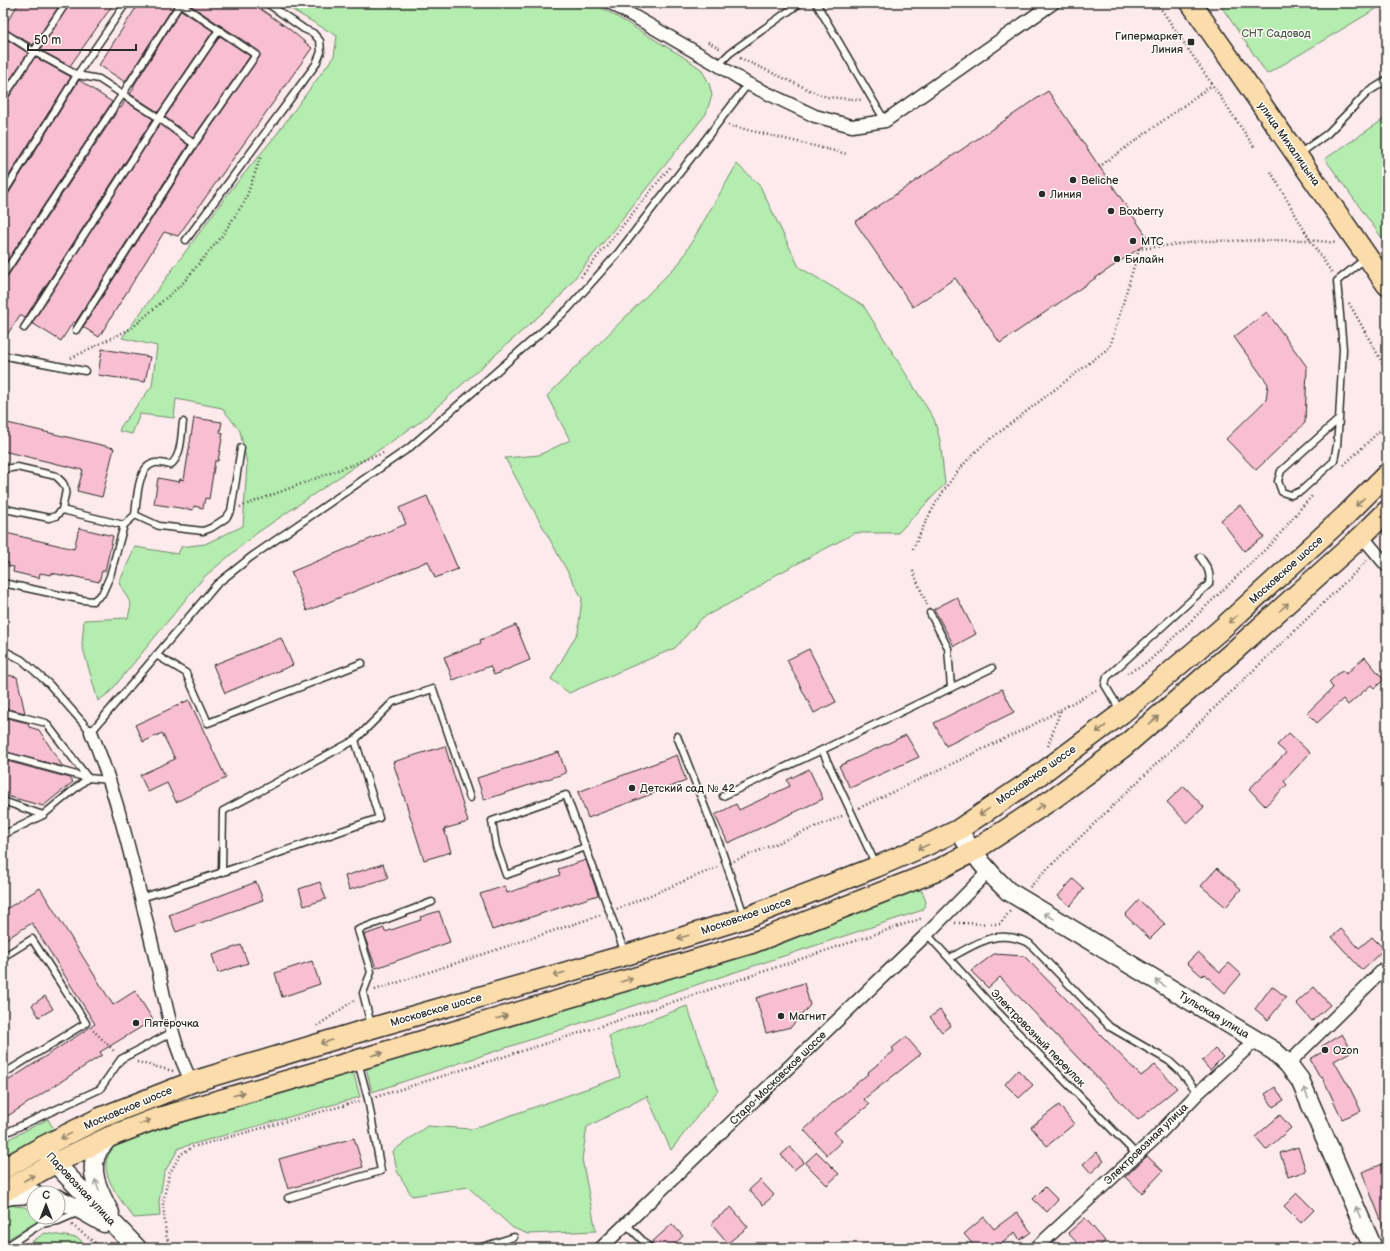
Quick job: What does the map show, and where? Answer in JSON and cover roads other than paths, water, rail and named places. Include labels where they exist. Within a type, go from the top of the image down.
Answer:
[{"type":"main road","name":"улица Михалицына","points":[[1191,3],[1387,285]]},
{"type":"main road","name":"Московское шоссе","points":[[3,1169],[42,1147],[100,1118],[192,1082],[372,1028],[626,955],[745,918],[876,867],[958,830],[1038,776],[1122,713],[1225,626],[1345,516],[1387,474]]},
{"type":"main road","name":"Московское шоссе","points":[[3,1192],[55,1163],[109,1137],[155,1119],[752,943],[934,872],[972,852],[1054,798],[1122,748],[1234,651],[1362,536],[1387,511]]},
{"type":"main road","name":"Тульская улица","points":[[958,830],[972,852],[988,872],[1008,891],[1274,1051],[1288,1064],[1300,1080],[1373,1248]]},
{"type":"main road","points":[[109,1137],[98,1150],[94,1178],[101,1196],[121,1233]]},
{"type":"main road","name":"Паровозная улица","points":[[42,1147],[55,1163],[137,1248]]},
{"type":"main road","points":[[3,1197],[26,1194]]},
{"type":"main road","points":[[66,1203],[121,1233]]},
{"type":"street","points":[[611,3],[748,84],[815,116],[852,126],[885,120],[1053,3]]},
{"type":"street","points":[[1362,536],[1387,566]]},
{"type":"street","points":[[91,732],[102,758],[118,807],[173,1032],[188,1075],[192,1082]]},
{"type":"street","name":"Старо-Московское шоссе","points":[[601,1248],[927,934],[988,872]]},
{"type":"street","points":[[1288,1064],[1387,966]]},
{"type":"street","name":"Электровозная улица","points":[[1036,1248],[1154,1139],[1198,1093],[1256,1040]]},
{"type":"lane","points":[[3,9],[7,3]]},
{"type":"lane","points":[[3,98],[66,3]]},
{"type":"lane","points":[[3,194],[77,75],[126,3]]},
{"type":"lane","points":[[186,240],[316,64],[321,52],[320,41],[313,33],[267,3]]},
{"type":"lane","points":[[718,65],[730,53],[800,3]]},
{"type":"lane","points":[[816,3],[885,120]]},
{"type":"lane","points":[[3,275],[122,95],[179,4],[256,55],[194,144],[76,330]]},
{"type":"lane","points":[[24,328],[159,118],[219,30]]},
{"type":"lane","points":[[3,32],[33,51],[77,75],[99,79],[159,118],[194,144]]},
{"type":"lane","points":[[1296,156],[1327,134],[1368,92],[1387,80]]},
{"type":"lane","points":[[3,650],[22,660],[49,684],[91,732],[217,584],[251,557],[408,448],[568,309],[618,253],[748,84]]},
{"type":"lane","points":[[1339,420],[1281,471],[1278,481],[1282,492],[1291,495],[1300,491],[1334,461],[1338,445],[1342,349],[1337,281],[1367,257]]},
{"type":"lane","points":[[3,355],[85,371]]},
{"type":"lane","points":[[3,583],[83,600],[93,601],[102,594],[110,576],[124,525],[135,516],[142,474],[147,466],[155,463],[170,465],[175,462],[178,456],[183,422]]},
{"type":"lane","points":[[135,516],[159,526],[203,531],[211,528],[226,518],[231,511],[241,448]]},
{"type":"lane","points":[[3,472],[5,469],[17,467],[56,476],[64,483],[66,490],[62,510],[56,516],[49,518],[10,510],[3,507]]},
{"type":"lane","points":[[62,510],[124,525]]},
{"type":"lane","points":[[1122,713],[1105,685],[1107,677],[1209,584],[1210,576],[1208,569],[1200,557]]},
{"type":"lane","points":[[930,613],[948,648],[951,688]]},
{"type":"lane","points":[[156,655],[186,673],[208,723],[362,663]]},
{"type":"lane","points":[[723,796],[992,668]]},
{"type":"lane","points":[[222,872],[223,811],[355,740],[392,702],[433,689],[470,798]]},
{"type":"lane","points":[[3,712],[46,724],[88,778]]},
{"type":"lane","points":[[677,736],[719,843],[745,918]]},
{"type":"lane","points":[[140,898],[222,872],[379,818],[355,740]]},
{"type":"lane","points":[[822,750],[876,867]]},
{"type":"lane","points":[[3,755],[88,778],[109,780]]},
{"type":"lane","points":[[3,835],[42,815],[88,778]]},
{"type":"lane","points":[[586,847],[506,876],[496,846],[492,821],[566,795],[586,847],[593,870],[626,955]]},
{"type":"lane","points":[[3,801],[42,815]]},
{"type":"lane","points":[[372,1028],[363,994],[371,972],[358,930],[432,902]]},
{"type":"lane","name":"Электровозный переулок","points":[[927,934],[993,1007],[1137,1155]]},
{"type":"lane","points":[[950,958],[973,945],[995,937],[1011,937],[1028,943],[1110,1027],[1169,1061],[1181,1072],[1198,1093]]},
{"type":"lane","points":[[3,957],[32,939],[86,1023],[3,1074]]},
{"type":"lane","points":[[3,1134],[100,1089],[121,1059],[173,1032]]},
{"type":"lane","points":[[288,1198],[381,1171],[368,1099],[358,1060]]},
{"type":"lane","points":[[4,1248],[41,1224],[63,1219],[82,1211]]},
{"type":"lane","points":[[626,1224],[650,1248]]},
{"type":"lane","points":[[479,1248],[514,1237]]},
{"type":"place","name":"Гипермаркет Линия","points":[[1191,42]]},
{"type":"place","name":"Beliche","points":[[1073,180]]},
{"type":"place","name":"Линия","points":[[1042,194]]},
{"type":"place","name":"Boxberry","points":[[1111,211]]},
{"type":"place","name":"МТС","points":[[1133,241]]},
{"type":"place","name":"Билайн","points":[[1117,259]]},
{"type":"place","name":"Детский сад № 42","points":[[632,788]]},
{"type":"place","name":"Магнит","points":[[781,1016]]},
{"type":"place","name":"Пятёрочка","points":[[136,1023]]},
{"type":"place","name":"Ozon","points":[[1325,1050]]},
{"type":"park label","name":"СНТ Садовод","points":[[1276,33]]}]
